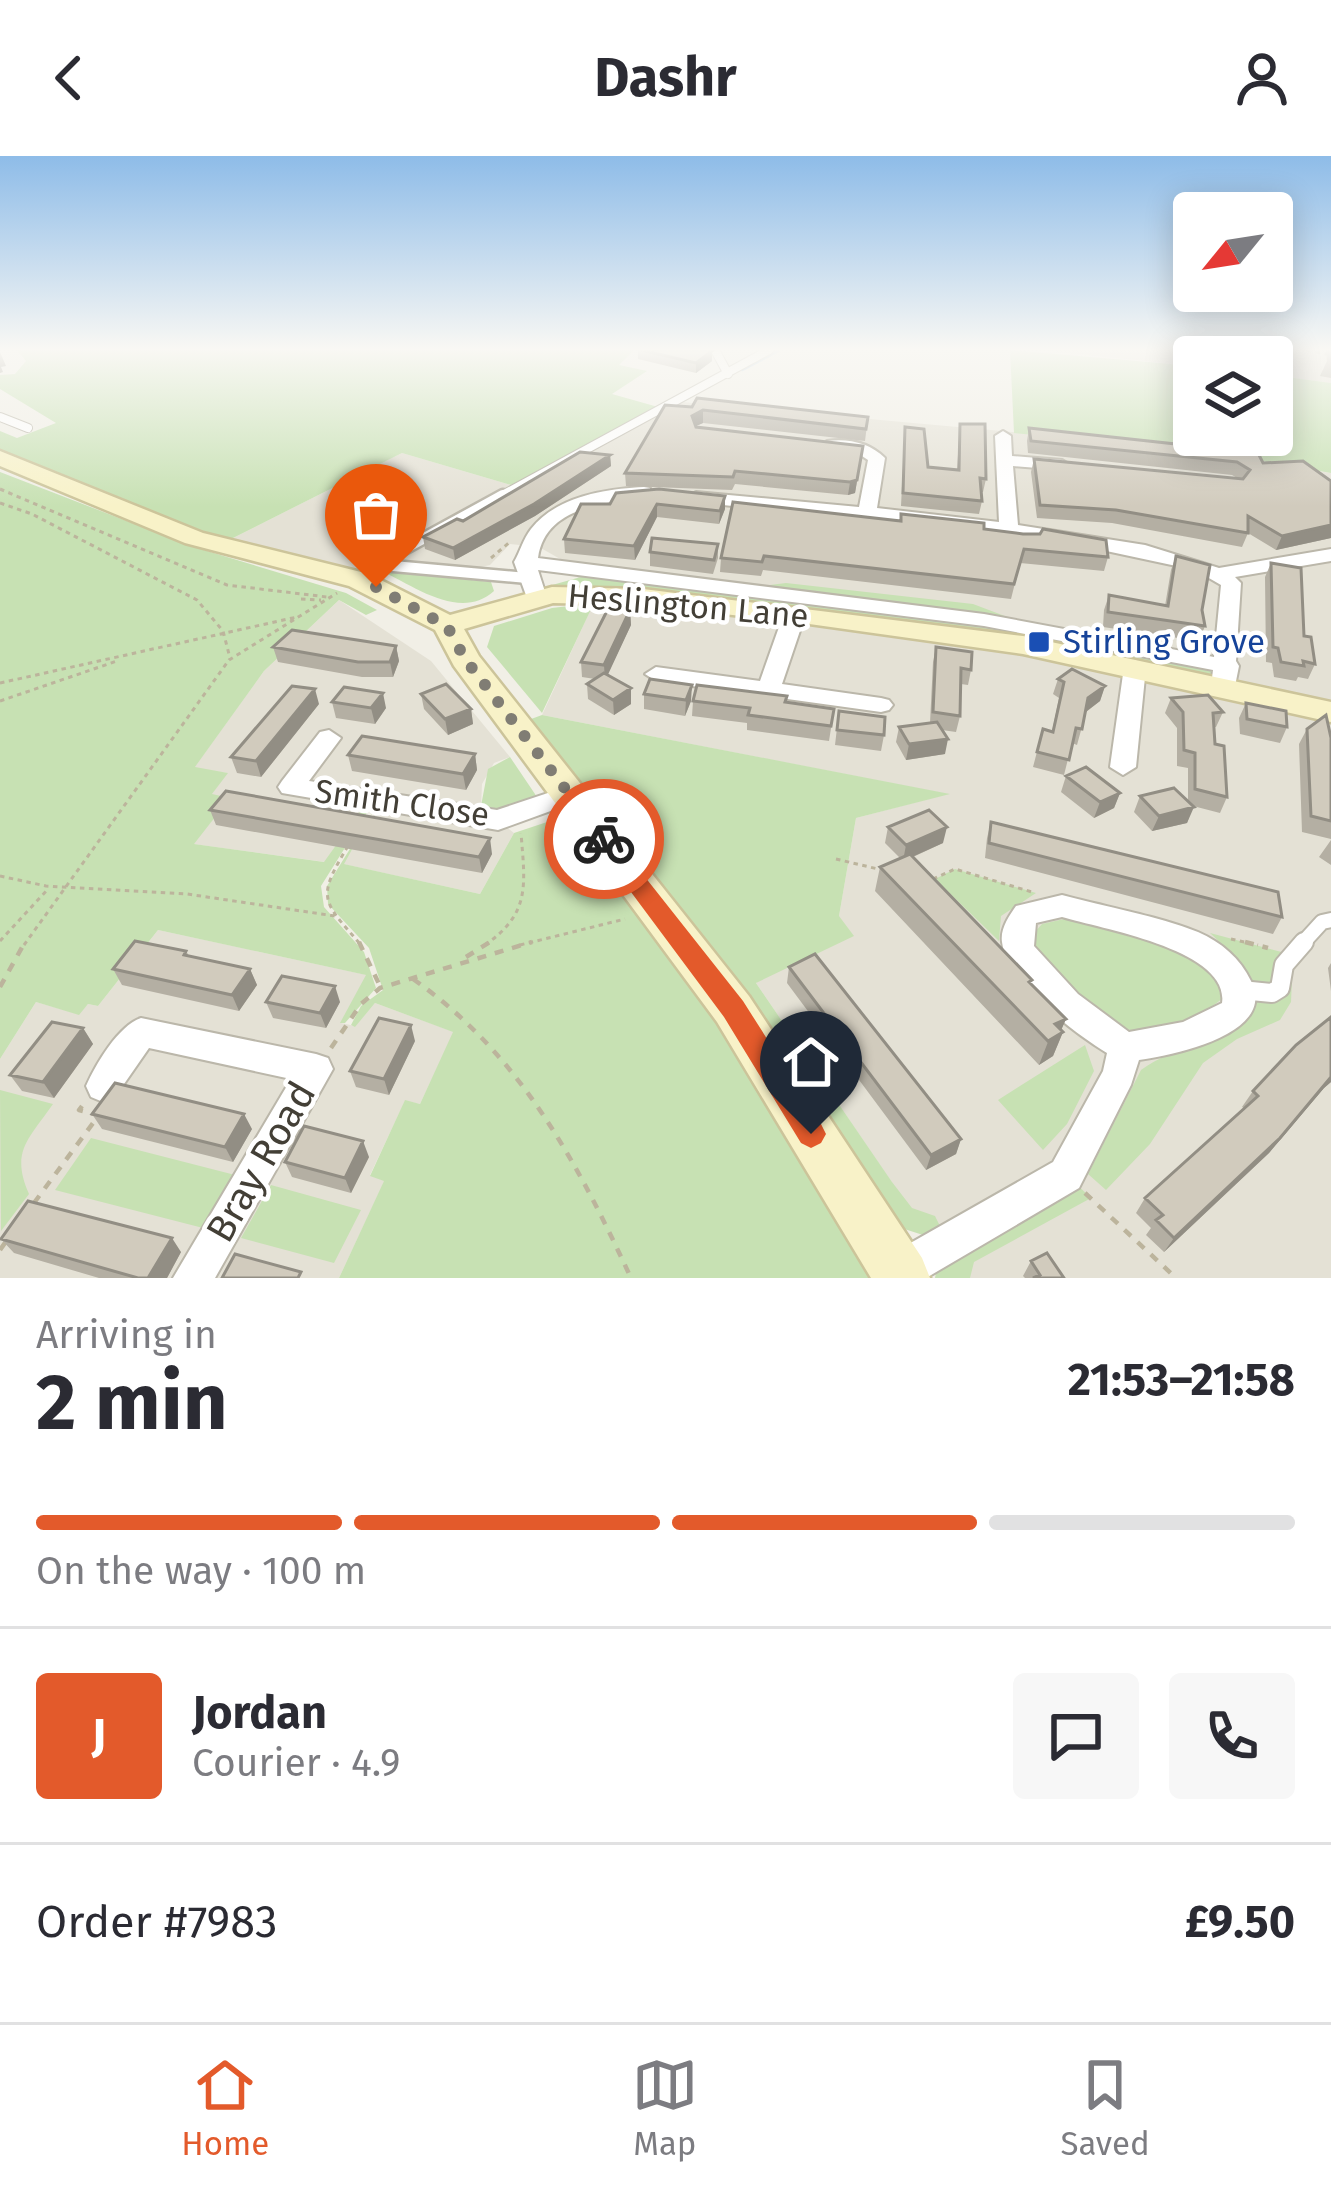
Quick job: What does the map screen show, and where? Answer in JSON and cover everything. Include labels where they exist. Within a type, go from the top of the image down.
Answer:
[{"type":"street","points":[[1004,436],[1009,530]]},
{"type":"street","points":[[809,442],[874,453],[867,515]]},
{"type":"street","points":[[0,458],[194,538],[370,572],[447,626],[458,649],[733,1009],[900,1275],[1066,1175],[1118,1074],[1125,1047]]},
{"type":"street","points":[[1005,460],[1080,466]]},
{"type":"street","points":[[659,493],[614,493],[572,508],[531,539],[529,579],[984,620],[1228,680],[1231,583],[1223,573],[1187,559],[1009,530],[682,495]]},
{"type":"street","points":[[1223,573],[1331,555]]},
{"type":"street","name":"Heslington Lane","points":[[447,626],[529,579],[607,594],[795,613],[1228,680],[1331,712]]},
{"type":"street","points":[[770,688],[795,613]]},
{"type":"street","points":[[1123,766],[1135,667]]},
{"type":"street","points":[[656,674],[880,705]]},
{"type":"street","name":"Smith Close","points":[[329,738],[291,787],[498,820],[569,795]]},
{"type":"street","points":[[1062,906],[1190,943],[1231,969],[1240,990],[1237,1011],[1220,1023],[1147,1046],[1125,1047],[1092,1026],[1018,948],[1016,932],[1026,914],[1062,906]]},
{"type":"street","name":"Bray Road","points":[[103,1086],[141,1032],[316,1069],[193,1278]]},
{"type":"lane","points":[[370,572],[424,537],[675,402]]},
{"type":"lane","points":[[0,417],[28,428]]},
{"type":"lane","points":[[370,572],[529,579]]},
{"type":"lane","points":[[1240,990],[1272,994],[1280,988],[1284,965],[1322,922],[1331,920]]},
{"type":"path","points":[[0,489],[227,586],[314,602],[328,597],[230,660],[65,887],[0,987]]},
{"type":"path","points":[[0,503],[32,514],[197,600],[223,631],[230,660]]},
{"type":"path","points":[[0,701],[128,657],[299,616]]},
{"type":"path","points":[[0,683],[128,657]]},
{"type":"path","points":[[377,800],[324,886],[327,906],[366,951],[380,988]]},
{"type":"path","points":[[459,961],[512,926],[522,909],[527,870],[519,815]]},
{"type":"path","points":[[836,860],[889,871]]},
{"type":"path","points":[[945,894],[931,880],[955,869],[1036,893],[1062,906]]},
{"type":"path","points":[[0,876],[50,887],[181,893],[248,902],[284,913],[335,916]]},
{"type":"path","points":[[0,940],[50,887]]},
{"type":"path","points":[[316,1069],[361,1004],[380,988],[459,961],[656,907]]},
{"type":"path","points":[[1190,943],[1210,933],[1293,955]]},
{"type":"path","points":[[410,977],[453,1003],[541,1110],[562,1140],[631,1278]]},
{"type":"path","points":[[28,1211],[99,1115],[80,1110],[98,1085],[103,1086]]},
{"type":"path","points":[[1066,1175],[1176,1278]]},
{"type":"path","points":[[0,1250],[14,1230]]},
{"type":"shaded area","points":[[686,402],[1122,442],[1173,450],[1173,456],[1216,456],[1331,473],[1331,1278],[957,1278],[756,983],[839,916],[856,818],[947,794],[542,715],[596,598],[562,560],[539,547],[510,544],[490,565],[463,571],[403,561],[361,572],[225,542],[402,453],[511,485],[658,407],[668,409]]},
{"type":"shaded area","points":[[339,600],[431,661],[510,757],[494,763],[482,784],[481,807],[514,833],[480,894],[343,864],[376,811],[362,810],[325,862],[193,844],[229,799],[211,795],[227,773],[194,768],[264,671]]},
{"type":"shaded area","points":[[158,930],[367,975],[341,1023],[355,1026],[375,1003],[454,1032],[420,1104],[405,1101],[370,1175],[385,1180],[339,1278],[0,1278],[0,1059],[36,1002],[78,1014],[88,1004],[98,1006]]},
{"type":"green space","points":[[22,402],[642,402],[658,407],[511,485],[402,453],[225,542],[0,453],[0,431],[17,438],[56,423]]},
{"type":"green space","points":[[1013,402],[1173,402],[1173,449],[1014,433]]},
{"type":"green space","points":[[1293,402],[1331,402],[1331,473],[1232,456],[1293,456]]},
{"type":"green space","points":[[0,472],[194,547],[346,593],[377,610],[366,615],[339,600],[264,671],[195,767],[228,773],[212,794],[230,798],[194,844],[324,862],[362,809],[368,811],[321,886],[324,907],[364,952],[376,988],[345,1023],[340,1023],[366,975],[158,930],[98,1006],[88,1004],[79,1015],[36,1002],[0,1059]]},
{"type":"green space","points":[[382,571],[491,582],[494,591],[467,603],[453,602]]},
{"type":"green space","points":[[588,575],[974,622],[1215,672],[1206,676],[622,590],[545,587]]},
{"type":"green space","points":[[770,585],[973,604],[1018,621],[770,590]]},
{"type":"green space","points":[[594,603],[542,713],[487,647],[494,626],[552,608]]},
{"type":"green space","points":[[542,715],[950,794],[856,818],[839,916],[854,936],[756,983],[892,1182],[912,1208],[935,1216],[942,1230],[923,1235],[892,1225],[523,722]]},
{"type":"green space","points":[[510,757],[537,797],[501,809],[481,806],[488,769]]},
{"type":"green space","points":[[374,810],[344,864],[480,894],[514,833],[553,820],[555,815],[571,823],[715,1018],[880,1278],[339,1278],[384,1181],[370,1176],[405,1100],[420,1104],[453,1032],[375,1003],[355,1027],[351,1025],[361,1006],[383,990],[369,948],[328,904],[327,886]]},
{"type":"green space","points":[[955,869],[1036,893],[1001,916],[999,941],[935,879]]},
{"type":"green space","points":[[1064,919],[1176,947],[1212,967],[1225,996],[1198,1015],[1167,1027],[1145,1031],[1109,1022],[1093,1012],[1036,952],[1034,933],[1042,924]]},
{"type":"green space","points":[[1210,933],[1293,955],[1291,1002],[1280,1020],[1237,1039],[1203,1063],[1150,1144],[1106,1190],[1088,1174],[1141,1070],[1240,1023],[1253,1010],[1255,991],[1241,966]]},
{"type":"green space","points":[[1085,1045],[1094,1071],[1067,1124],[1043,1150],[998,1100]]},
{"type":"green space","points":[[0,1090],[53,1104],[22,1156],[29,1194],[1,1231]]},
{"type":"green space","points":[[91,1138],[239,1176],[207,1229],[55,1190]]},
{"type":"green space","points":[[1071,1179],[1091,1198],[974,1262],[970,1278],[935,1278],[937,1267]]},
{"type":"green space","points":[[271,1185],[361,1210],[334,1263],[241,1238]]},
{"type":"building","points":[[695,402],[736,402],[868,417],[866,429],[703,410],[692,416],[696,427],[863,446],[857,480],[735,471],[733,477],[625,473],[665,405],[692,407]]},
{"type":"building","points":[[960,424],[985,424],[982,501],[903,493],[905,427],[924,429],[928,467],[959,470]]},
{"type":"building","points":[[1029,428],[1173,444],[1173,455],[1031,441]]},
{"type":"building","points":[[580,452],[610,455],[453,548],[423,537],[457,519],[463,521]]},
{"type":"building","points":[[1178,456],[1303,461],[1331,481],[1331,525],[1282,536],[1248,516],[1248,533],[1116,510],[1040,505],[1034,459],[1243,479],[1250,470],[1237,462]]},
{"type":"building","points":[[659,489],[725,496],[720,511],[657,504],[634,546],[564,539],[581,504],[610,504],[616,493]]},
{"type":"building","points":[[733,502],[901,521],[901,514],[984,523],[984,529],[1023,534],[1040,534],[1043,529],[1106,540],[1108,557],[1024,549],[1014,584],[764,556],[762,562],[721,558]]},
{"type":"building","points":[[652,538],[718,544],[714,560],[650,552]]},
{"type":"building","points":[[1176,556],[1210,565],[1202,610],[1205,626],[1108,612],[1109,595],[1168,606]]},
{"type":"building","points":[[1271,563],[1301,568],[1304,636],[1311,637],[1315,664],[1281,662],[1278,648],[1273,647]]},
{"type":"building","points":[[610,605],[630,610],[604,665],[581,662]]},
{"type":"building","points":[[292,630],[396,646],[390,662],[358,662],[273,647]]},
{"type":"building","points":[[936,647],[972,652],[971,670],[961,668],[960,716],[933,712]]},
{"type":"building","points":[[1072,669],[1105,686],[1088,698],[1069,760],[1037,752],[1043,729],[1053,732],[1064,682],[1058,679]]},
{"type":"building","points":[[604,673],[631,688],[613,700],[587,684]]},
{"type":"building","points":[[650,679],[692,685],[686,700],[644,694]]},
{"type":"building","points":[[446,684],[471,709],[445,719],[421,694]]},
{"type":"building","points":[[697,685],[787,696],[785,702],[834,709],[831,726],[748,715],[750,708],[693,701]]},
{"type":"building","points":[[292,686],[315,689],[256,761],[231,757]]},
{"type":"building","points":[[344,687],[383,693],[371,708],[332,702]]},
{"type":"building","points":[[1208,695],[1223,712],[1213,713],[1215,744],[1224,746],[1227,797],[1195,789],[1195,753],[1184,750],[1183,712],[1171,698]]},
{"type":"building","points":[[1246,703],[1286,711],[1287,727],[1247,719]]},
{"type":"building","points":[[839,711],[885,717],[884,735],[837,730]]},
{"type":"building","points":[[1326,715],[1331,738],[1331,821],[1311,816],[1307,729]]},
{"type":"building","points":[[937,722],[948,739],[909,744],[899,727]]},
{"type":"building","points":[[362,736],[475,754],[463,774],[348,755]]},
{"type":"building","points":[[1086,767],[1120,793],[1100,802],[1066,776]]},
{"type":"building","points":[[1174,788],[1194,807],[1159,816],[1140,796]]},
{"type":"building","points":[[226,791],[490,838],[479,857],[210,810]]},
{"type":"building","points":[[929,810],[947,827],[906,845],[888,827]]},
{"type":"building","points":[[991,822],[1278,892],[1282,917],[989,843]]},
{"type":"building","points":[[910,854],[1066,1019],[1055,1024],[1063,1032],[1048,1041],[880,867]]},
{"type":"building","points":[[135,941],[250,969],[232,995],[113,969]]},
{"type":"building","points":[[815,954],[961,1139],[931,1155],[789,967]]},
{"type":"building","points":[[282,976],[335,986],[320,1013],[266,1002]]},
{"type":"building","points":[[1331,1017],[1331,1077],[1280,1138],[1174,1238],[1156,1220],[1163,1215],[1145,1198],[1258,1096],[1253,1091],[1296,1045]]},
{"type":"building","points":[[379,1018],[411,1025],[384,1079],[350,1071]]},
{"type":"building","points":[[52,1022],[83,1028],[43,1082],[10,1075]]},
{"type":"building","points":[[115,1083],[244,1114],[225,1147],[92,1114]]},
{"type":"building","points":[[304,1126],[363,1141],[345,1178],[285,1162]]},
{"type":"building","points":[[28,1201],[172,1238],[148,1278],[138,1278],[1,1239]]},
{"type":"building","points":[[1047,1253],[1064,1278],[1033,1278],[1040,1275],[1031,1261]]},
{"type":"building","points":[[235,1254],[301,1272],[298,1278],[222,1278]]},
{"type":"way so far","points":[[376,587],[447,626],[465,659],[604,839]]},
{"type":"place","name":"Stirling Grove","points":[[1039,642]]},
{"type":"route","points":[[604,839],[733,1009],[811,1134]]}]
